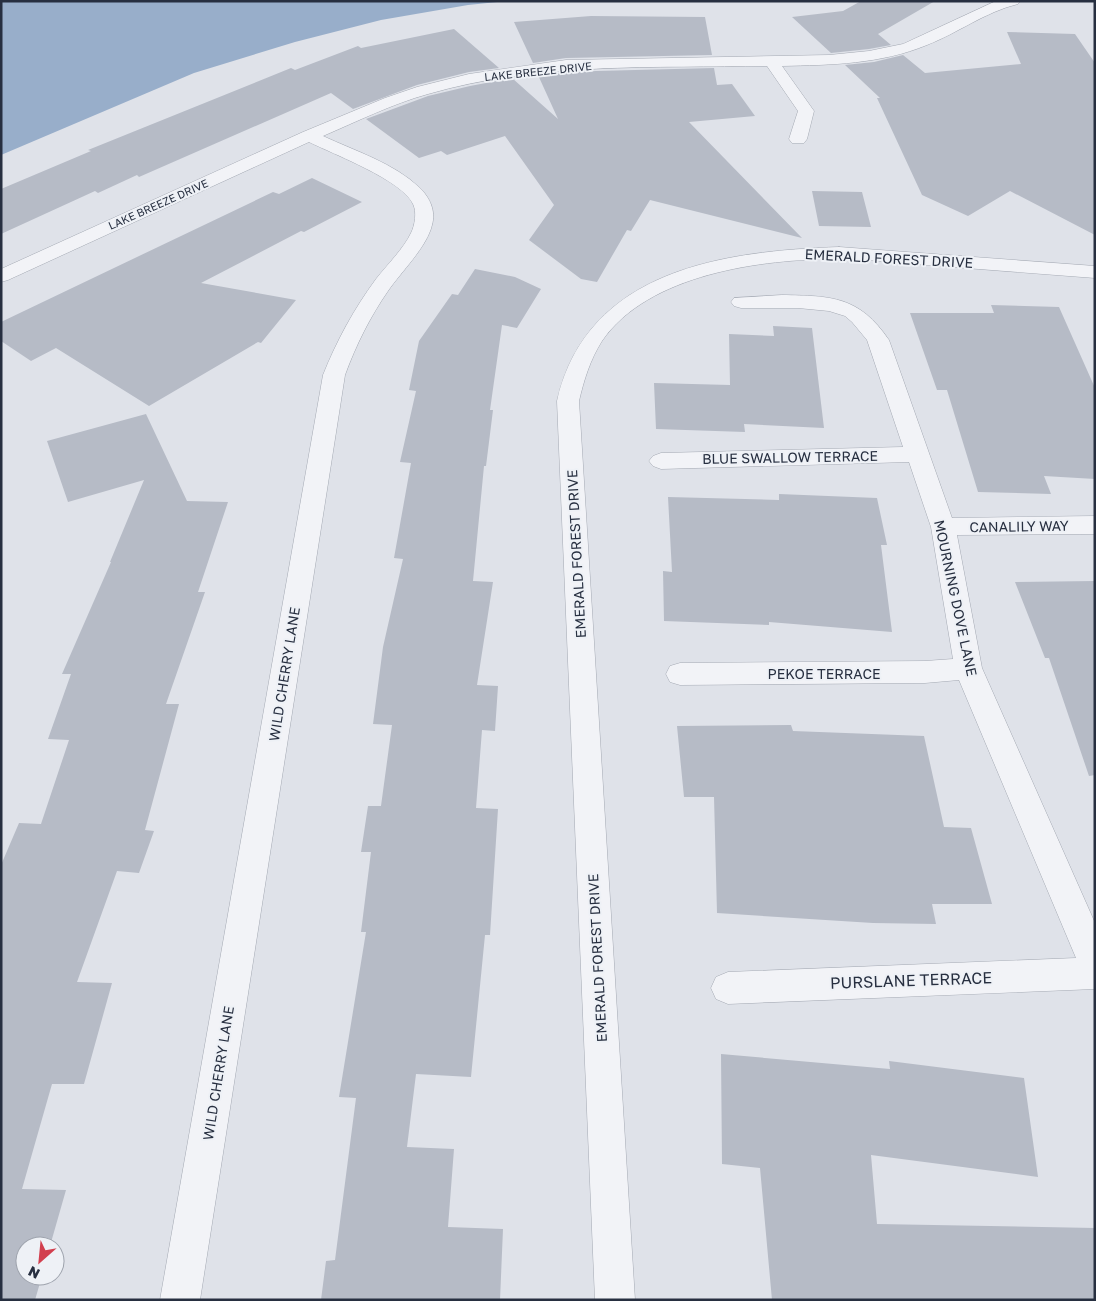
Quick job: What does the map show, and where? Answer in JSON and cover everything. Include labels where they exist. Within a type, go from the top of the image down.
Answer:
[{"type":"street","name":"LAKE BREEZE DRIVE","points":[[1,276],[309,136],[391,100],[424,90],[469,79],[566,65],[829,60],[890,52],[935,37],[989,7],[1013,1]]},
{"type":"street","points":[[771,61],[806,111],[798,138]]},
{"type":"street","name":"WILD CHERRY LANE","points":[[180,1300],[334,375],[343,347],[365,308],[420,235],[424,223],[424,212],[421,202],[404,183],[309,136]]},
{"type":"street","name":"EMERALD FOREST DRIVE","points":[[615,1300],[568,401],[575,372],[588,346],[608,322],[634,301],[664,284],[699,271],[746,260],[797,253],[839,253],[1095,272]]},
{"type":"street","name":"MOURNING DOVE LANE","points":[[741,302],[817,302],[850,311],[869,326],[878,340],[944,527],[968,668],[1095,962]]},
{"type":"street","name":"BLUE SWALLOW TERRACE","points":[[661,460],[918,454]]},
{"type":"street","name":"CANALILY WAY","points":[[944,527],[1095,525]]},
{"type":"street","name":"PEKOE TERRACE","points":[[680,674],[925,672],[968,668]]},
{"type":"street","name":"PURSLANE TERRACE","points":[[728,988],[1095,973]]},
{"type":"water","points":[[1,1],[507,1],[468,5],[381,20],[295,42],[194,73],[1,155]]},
{"type":"building","points":[[861,1],[935,1],[878,34],[891,45],[869,49],[831,53],[792,17],[843,11]]},
{"type":"building","points":[[591,16],[705,17],[712,55],[566,58],[533,63],[514,22]]},
{"type":"building","points":[[454,29],[499,68],[469,72],[417,85],[353,109],[331,93],[139,177],[137,175],[98,193],[95,191],[1,234],[1,189],[91,151],[88,150],[291,68],[295,70],[358,46],[361,48]]},
{"type":"building","points":[[1007,32],[1075,34],[1095,63],[1095,235],[1010,191],[968,216],[922,195],[877,98],[880,98],[845,65],[874,62],[903,55],[925,73],[1021,64]]},
{"type":"building","points":[[714,68],[717,85],[732,84],[755,116],[689,122],[802,238],[650,200],[631,231],[627,230],[597,282],[581,279],[529,240],[554,205],[505,136],[447,155],[441,151],[419,158],[366,119],[428,96],[512,78],[558,119],[538,75],[596,71]]},
{"type":"building","points":[[312,178],[362,202],[304,232],[301,231],[201,283],[296,300],[261,343],[258,342],[149,406],[56,348],[31,361],[1,341],[1,322],[273,192],[279,194]]},
{"type":"building","points":[[812,191],[862,192],[871,227],[819,226]]},
{"type":"building","points":[[475,269],[515,277],[541,289],[517,328],[502,325],[490,410],[493,410],[486,466],[484,466],[473,581],[493,582],[477,685],[498,686],[495,731],[482,730],[476,808],[498,809],[490,935],[485,935],[471,1077],[416,1074],[407,1147],[454,1149],[448,1227],[503,1229],[500,1300],[321,1300],[326,1261],[335,1260],[356,1098],[339,1097],[366,932],[361,932],[371,852],[361,852],[368,806],[381,806],[392,725],[373,724],[383,647],[403,559],[394,558],[411,463],[400,462],[416,391],[409,390],[419,341],[452,294],[458,295]]},
{"type":"building","points":[[991,305],[1059,307],[1095,388],[1095,479],[1044,476],[1051,494],[978,492],[947,390],[937,390],[910,313],[994,313]]},
{"type":"building","points":[[773,326],[812,328],[824,428],[744,424],[745,432],[656,429],[654,383],[730,385],[729,334],[774,336]]},
{"type":"building","points":[[146,414],[187,501],[228,502],[198,592],[205,592],[166,704],[179,704],[145,830],[154,831],[139,873],[117,871],[77,982],[112,983],[84,1084],[52,1084],[22,1189],[66,1190],[53,1236],[15,1236],[15,1286],[39,1286],[35,1300],[1,1300],[1,865],[19,823],[41,824],[69,740],[48,739],[71,674],[62,674],[111,562],[144,480],[68,502],[47,441]]},
{"type":"building","points":[[779,494],[877,498],[887,545],[881,545],[892,632],[769,622],[769,625],[664,621],[663,571],[672,572],[668,497],[779,500]]},
{"type":"building","points":[[1095,581],[1095,775],[1089,776],[1049,658],[1045,658],[1015,582]]},
{"type":"building","points":[[791,725],[793,731],[924,736],[944,827],[971,828],[992,904],[932,904],[936,924],[873,923],[717,913],[714,797],[684,797],[677,726]]},
{"type":"building","points":[[721,1054],[890,1069],[889,1061],[1024,1078],[1038,1177],[871,1155],[877,1224],[1095,1228],[1095,1300],[772,1300],[760,1168],[722,1164]]}]
